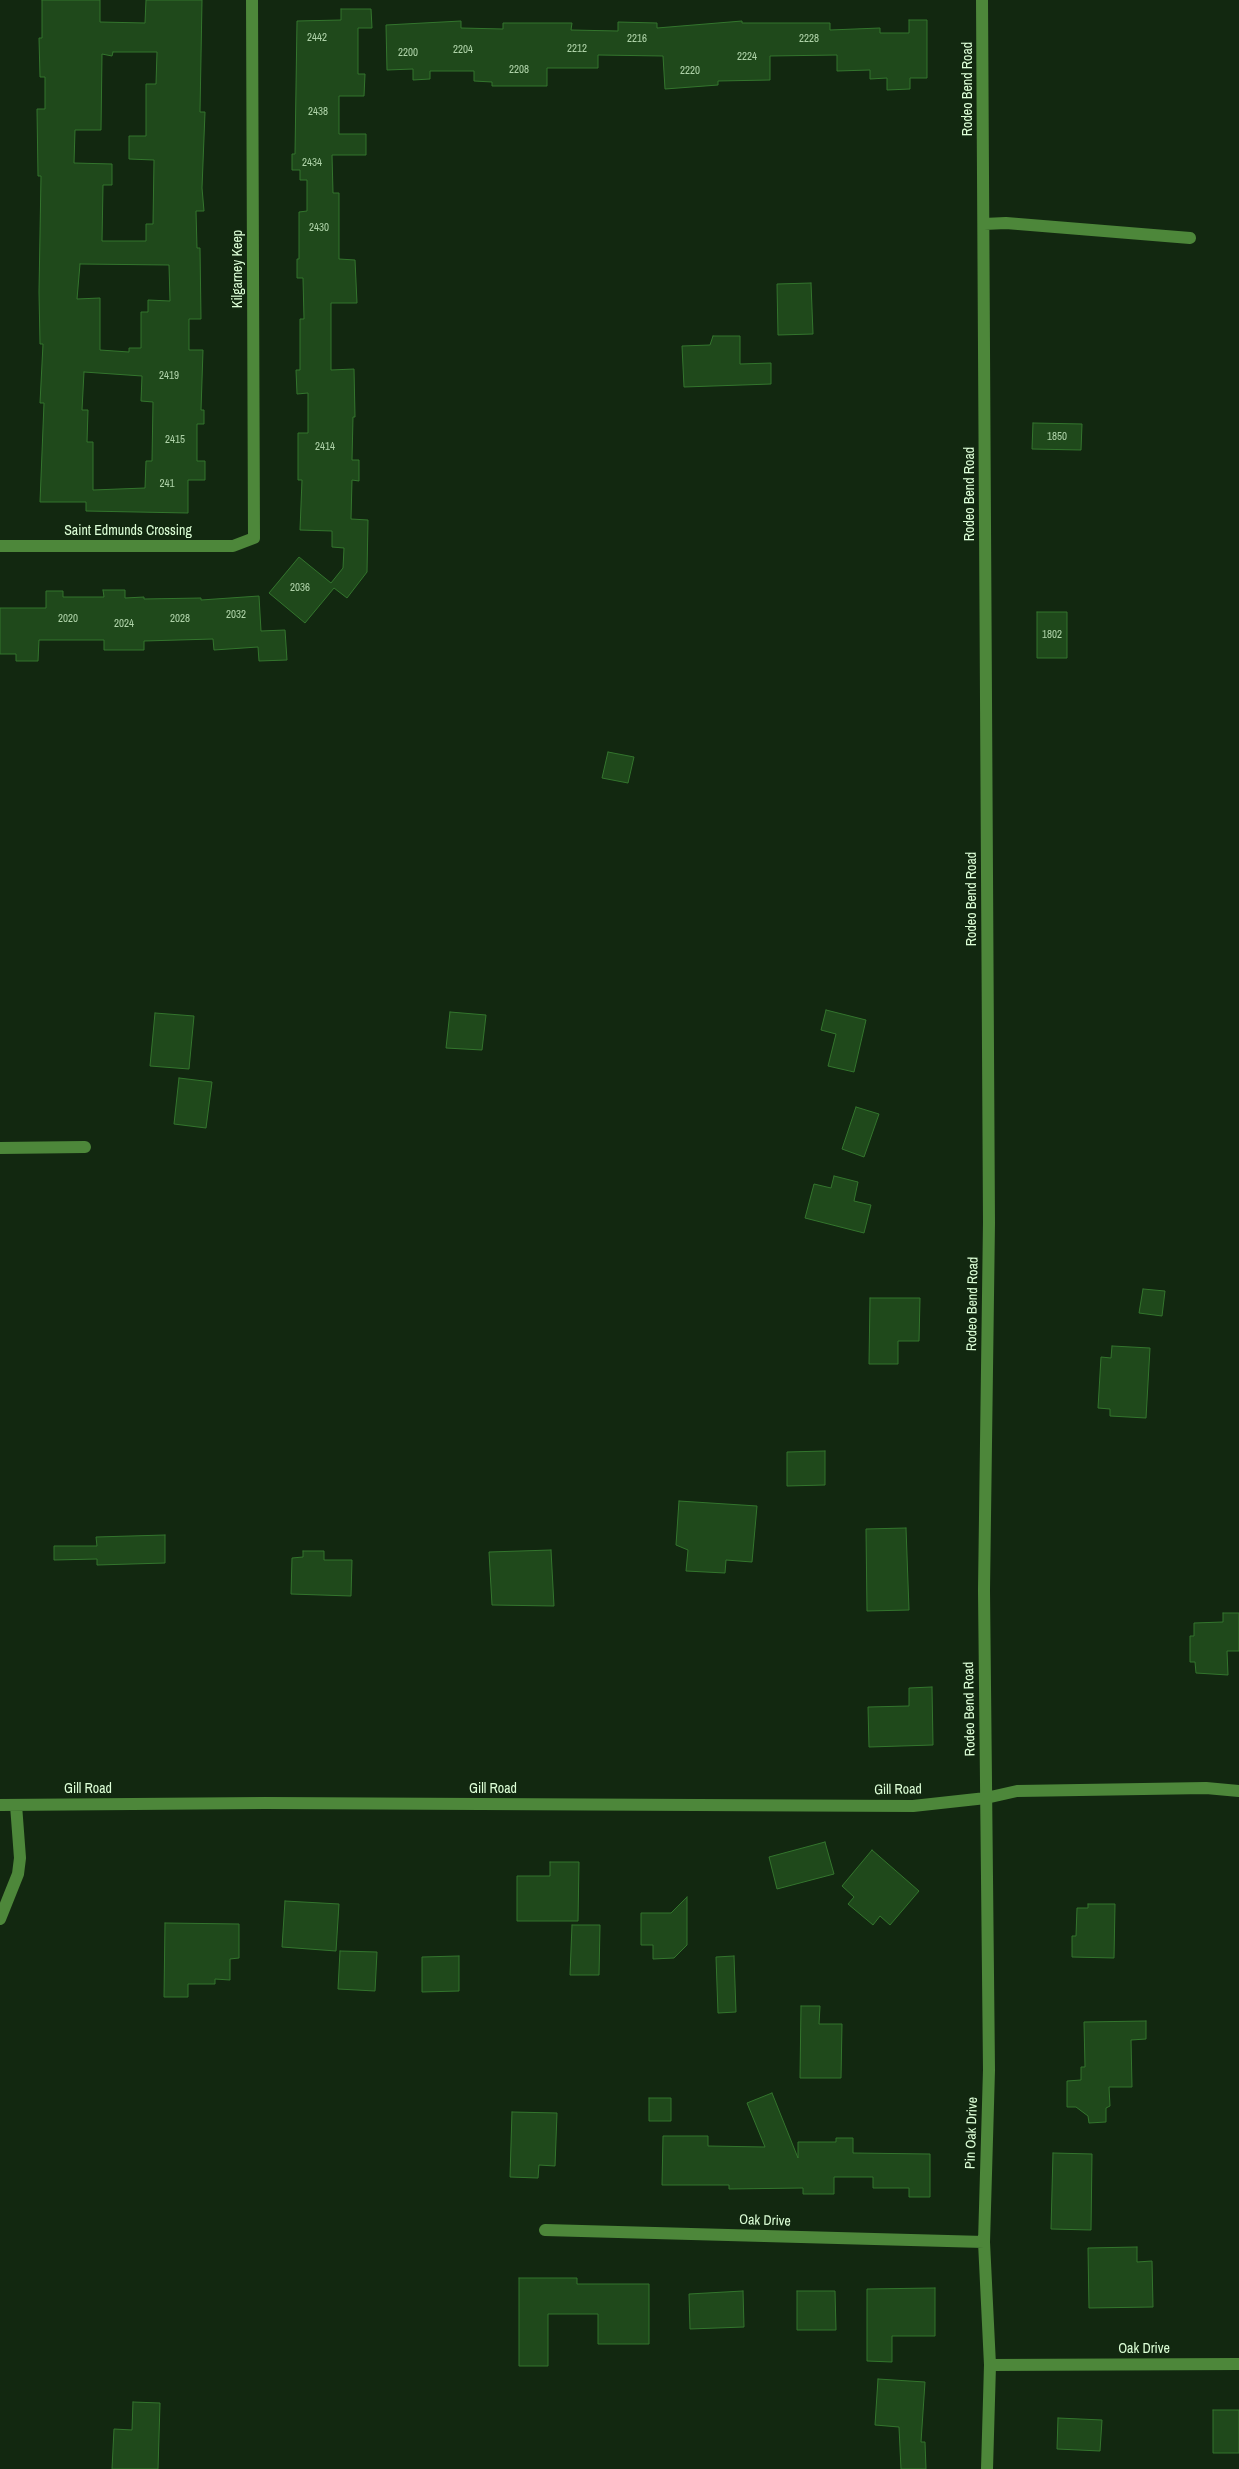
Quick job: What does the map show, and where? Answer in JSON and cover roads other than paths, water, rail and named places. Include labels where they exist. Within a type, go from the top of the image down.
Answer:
[{"type":"street","name":"Kilgarney Keep","points":[[252,0],[254,538]]},
{"type":"street","name":"Rodeo Bend Road","points":[[982,0],[989,1222],[984,1590],[986,1798]]},
{"type":"street","points":[[984,224],[1006,223],[1190,238]]},
{"type":"street","name":"Saint Edmunds Crossing","points":[[0,546],[233,546],[254,538]]},
{"type":"street","points":[[0,1148],[85,1147]]},
{"type":"street","name":"Gill Road","points":[[0,1805],[275,1803],[913,1806],[986,1798],[1017,1791],[1206,1788],[1239,1791]]},
{"type":"street","name":"Pin Oak Drive","points":[[986,1798],[989,2070],[984,2242],[990,2365],[987,2469]]},
{"type":"street","points":[[0,1919],[18,1874],[20,1858],[16,1805]]},
{"type":"street","name":"Oak Drive","points":[[545,2230],[984,2242]]},
{"type":"street","name":"Oak Drive","points":[[990,2365],[1239,2364]]}]
